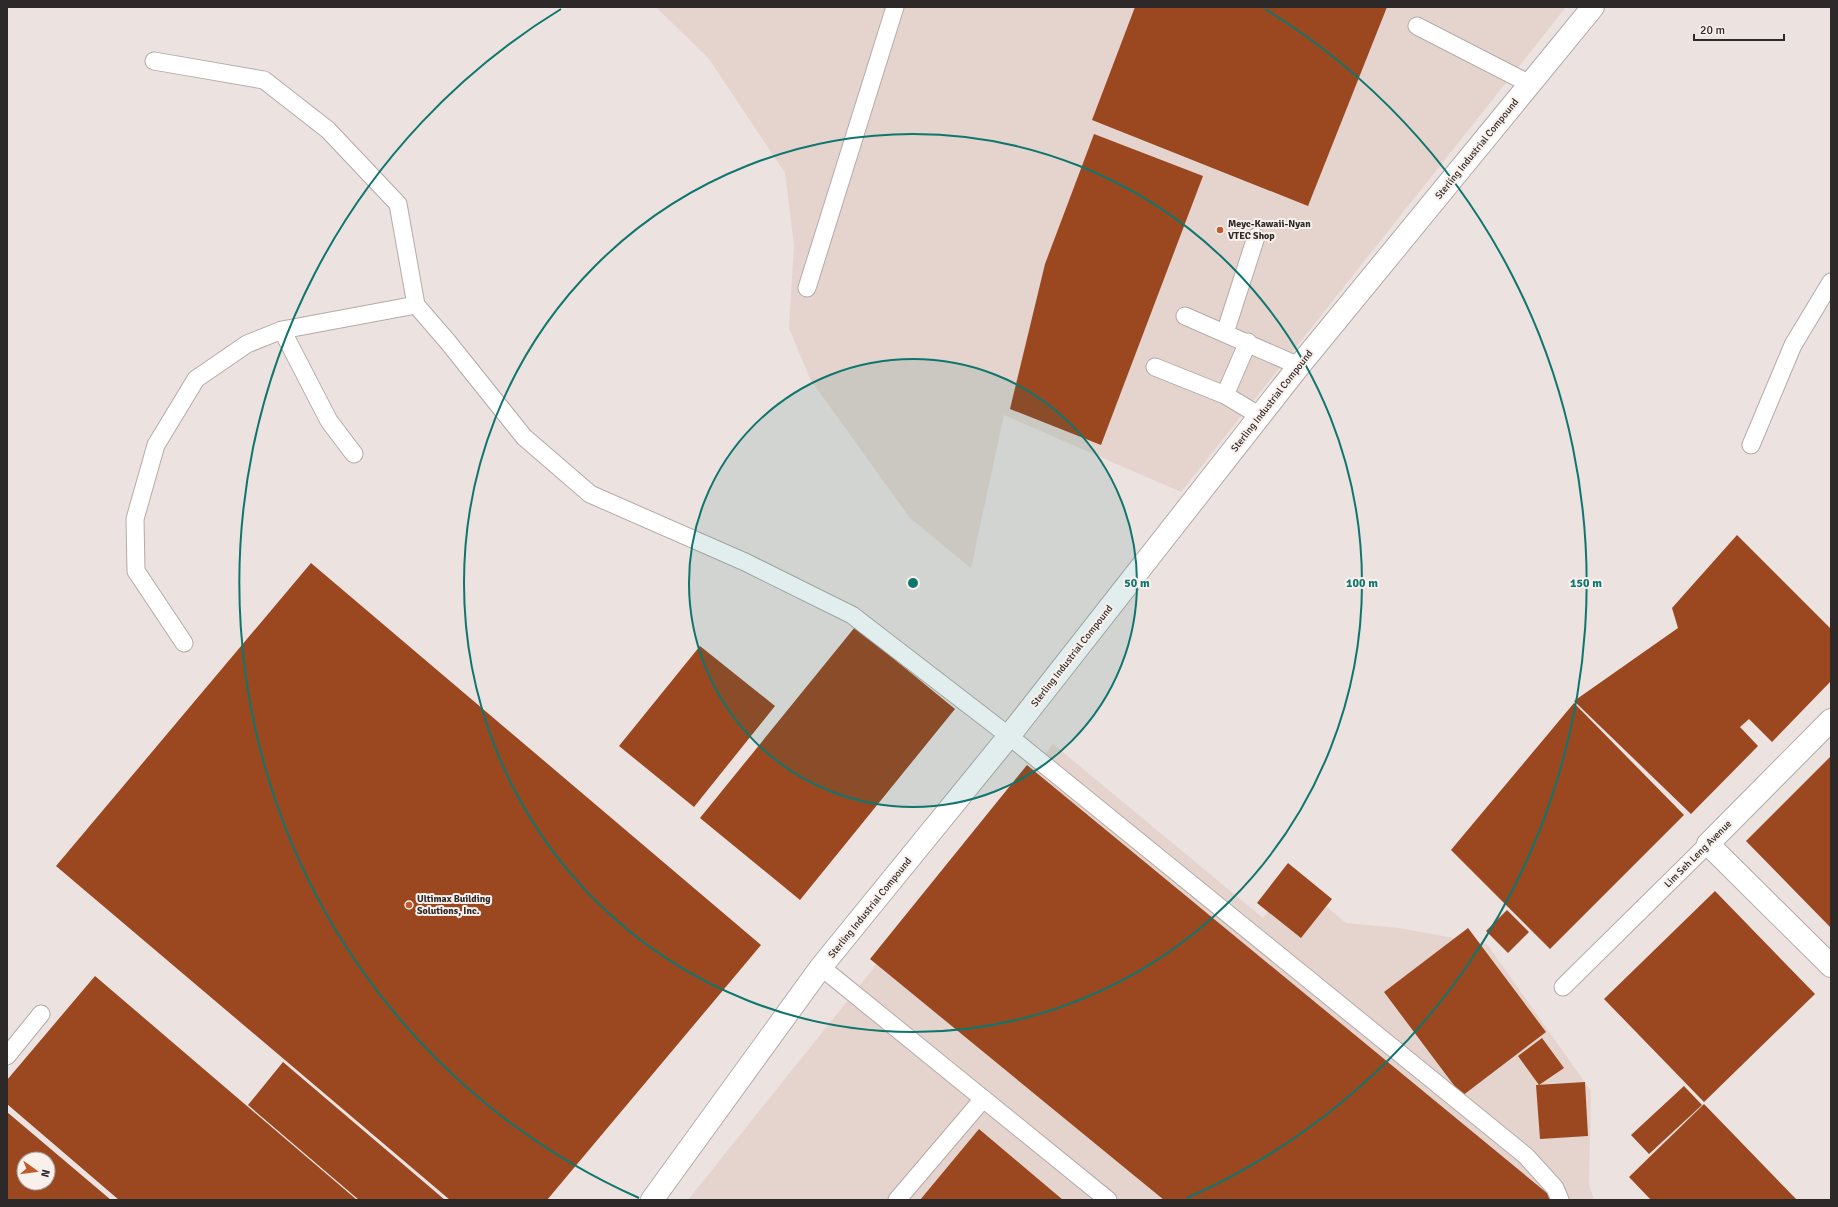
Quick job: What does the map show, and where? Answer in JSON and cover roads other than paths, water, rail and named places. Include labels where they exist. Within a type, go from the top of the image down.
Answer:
[{"type":"street","name":"Sterling Industrial Compound","points":[[652,1200],[821,967],[1009,736],[1299,366],[1593,7]]},
{"type":"street","name":"Lim Seh Leng Avenue","points":[[1708,844],[1831,720]]},
{"type":"street","points":[[1708,844],[1831,966]]},
{"type":"lane","points":[[807,288],[896,7]]},
{"type":"lane","points":[[1417,26],[1530,84]]},
{"type":"lane","points":[[154,61],[264,80],[328,130],[398,204],[416,305],[448,342],[524,437],[590,494],[745,562],[852,615],[1009,736],[1526,1156],[1555,1188],[1560,1200]]},
{"type":"lane","points":[[1225,333],[1256,237]]},
{"type":"lane","points":[[1751,445],[1793,345],[1831,282]]},
{"type":"lane","points":[[184,643],[136,571],[135,519],[156,445],[196,379],[247,344],[282,330],[416,305]]},
{"type":"lane","points":[[1185,316],[1248,342],[1299,366]]},
{"type":"lane","points":[[282,330],[329,421],[354,454]]},
{"type":"lane","points":[[1225,395],[1248,342]]},
{"type":"lane","points":[[1155,367],[1225,395],[1260,416]]},
{"type":"lane","name":"Lim Seh Leng Avenue","points":[[1563,986],[1708,844]]},
{"type":"lane","points":[[821,967],[1108,1200]]},
{"type":"lane","points":[[7,1056],[41,1014]]},
{"type":"lane","points":[[897,1200],[983,1099]]},
{"type":"place","name":"Meyc-Kawaii-Nyan VTEC Shop","points":[[1220,230]]},
{"type":"place","name":"Ultimax Building Solutions, Inc.","points":[[409,905]]}]
